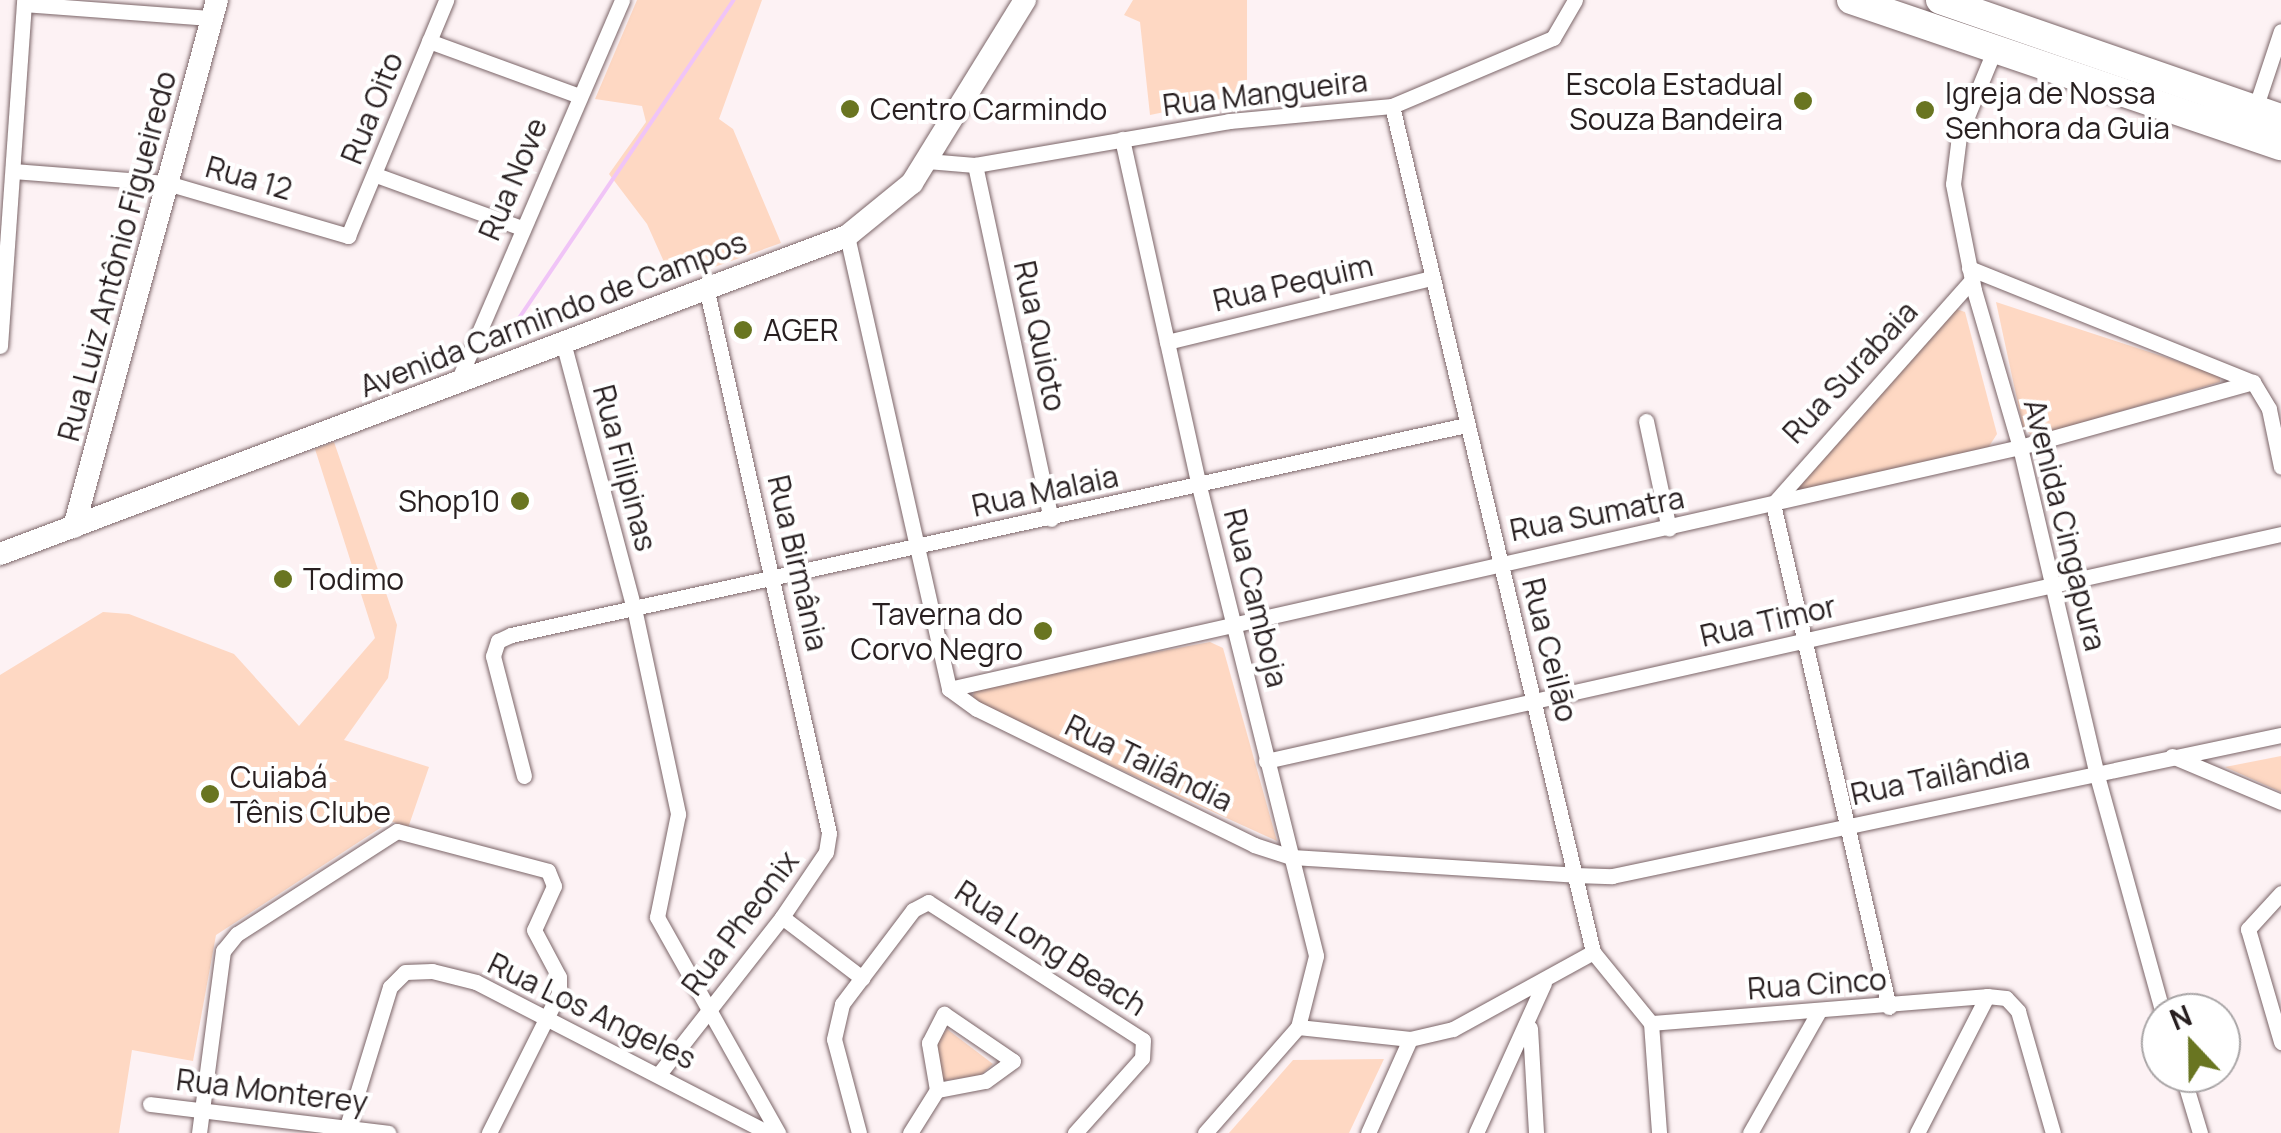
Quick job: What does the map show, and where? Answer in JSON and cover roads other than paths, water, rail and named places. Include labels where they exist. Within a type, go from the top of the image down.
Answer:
[{"type":"highway","points":[[1851,0],[2281,146]]},
{"type":"highway","points":[[1940,0],[1994,9],[2268,114]]},
{"type":"main road","name":"Avenida Carmindo de Campos","points":[[0,554],[847,236],[886,209],[927,161],[1025,0]]},
{"type":"main road","name":"Rua Luiz Antônio Figueiredo","points":[[74,527],[215,9]]},
{"type":"street","name":"Rua Oito","points":[[348,236],[446,0]]},
{"type":"street","name":"Rua Nove","points":[[458,382],[622,0]]},
{"type":"street","name":"Rua Mangueira","points":[[927,161],[975,165],[1122,139],[1392,106],[1553,38],[1575,0]]},
{"type":"street","points":[[0,345],[24,2],[215,9]]},
{"type":"street","points":[[2268,114],[2281,31]]},
{"type":"street","points":[[429,41],[579,96]]},
{"type":"street","name":"Avenida Cingapura","points":[[1994,51],[1960,136],[1954,184],[1970,274],[2020,447],[2096,772],[2157,993]]},
{"type":"street","name":"Rua Ceilão","points":[[1392,106],[1593,952],[1651,1024]]},
{"type":"street","name":"Rua Camboja","points":[[1122,139],[1198,486],[1238,624],[1266,761],[1316,956],[1298,1028]]},
{"type":"street","name":"Rua Quioto","points":[[975,165],[1052,519]]},
{"type":"street","name":"Rua 12","points":[[13,171],[168,183],[348,236]]},
{"type":"street","points":[[376,175],[522,228]]},
{"type":"street","points":[[847,236],[949,689]]},
{"type":"street","points":[[1970,274],[2253,382],[2269,410],[2281,467]]},
{"type":"street","name":"Rua Surabaia","points":[[1773,504],[1970,274]]},
{"type":"street","name":"Rua Pequim","points":[[1166,342],[1432,278]]},
{"type":"street","name":"Rua Birmânia","points":[[706,287],[829,833],[826,852]]},
{"type":"street","name":"Rua Filipinas","points":[[563,342],[634,608],[678,814],[657,917],[778,1133]]},
{"type":"street","name":"Rua Sumatra","points":[[949,689],[1500,561],[1670,529],[2020,447],[2253,382]]},
{"type":"street","points":[[1646,421],[1670,529]]},
{"type":"street","name":"Rua Malaia","points":[[524,776],[496,677],[498,641],[917,544],[1052,519],[1466,425]]},
{"type":"street","points":[[1773,504],[1843,824],[1889,1007]]},
{"type":"street","name":"Rua Timor","points":[[1266,761],[2281,534]]},
{"type":"street","name":"Rua Tailândia","points":[[949,689],[977,709],[1254,845],[1292,857],[1575,876],[1612,876],[1843,824],[2281,735]]},
{"type":"street","points":[[2172,756],[2281,802]]},
{"type":"street","points":[[199,1133],[223,952],[236,934],[396,831],[548,871],[554,886],[534,930],[559,977],[548,1020],[488,1133]]},
{"type":"street","name":"Rua Pheonix","points":[[659,1074],[782,917],[826,852]]},
{"type":"street","points":[[2281,893],[2248,929],[2281,1042]]},
{"type":"street","name":"Rua Long Beach","points":[[862,978],[920,904],[937,906],[1142,1040],[1144,1050],[1075,1133]]},
{"type":"street","points":[[782,917],[862,978],[842,1004],[834,1038],[859,1133]]},
{"type":"street","points":[[1205,1133],[1298,1028],[1410,1039],[1453,1029],[1544,983],[1593,952]]},
{"type":"street","name":"Rua Los Angeles","points":[[346,1130],[390,987],[405,972],[432,971],[476,982],[768,1133]]},
{"type":"street","points":[[1476,1133],[1529,1024],[1544,983]]},
{"type":"street","points":[[1917,1133],[1987,996],[2006,998],[2027,1035],[2053,1133]]},
{"type":"street","name":"Rua Cinco","points":[[1651,1024],[1987,996]]},
{"type":"street","points":[[1750,1133],[1820,1012]]},
{"type":"street","points":[[910,1133],[937,1090],[929,1043],[944,1014],[1013,1061],[985,1081],[937,1090]]},
{"type":"street","points":[[1529,1024],[1536,1133]]},
{"type":"street","points":[[1651,1024],[1659,1133]]},
{"type":"street","points":[[1368,1133],[1410,1039]]},
{"type":"street","points":[[2188,1093],[2200,1133]]},
{"type":"street","name":"Rua Monterey","points":[[150,1104],[388,1133]]},
{"type":"waterway","points":[[507,336],[734,0]]},
{"type":"place","name":"Escola Estadual Souza Bandeira","points":[[1803,101]]},
{"type":"place","name":"Centro Carmindo","points":[[850,109]]},
{"type":"place","name":"Igreja de Nossa Senhora da Guia","points":[[1925,110]]},
{"type":"place","name":"AGER","points":[[743,330]]},
{"type":"place","name":"Shop10","points":[[520,501]]},
{"type":"place","name":"Todimo","points":[[283,579]]},
{"type":"place","name":"Taverna do Corvo Negro","points":[[1043,631]]},
{"type":"place","name":"Cuiabá Tênis Clube","points":[[210,794]]}]
